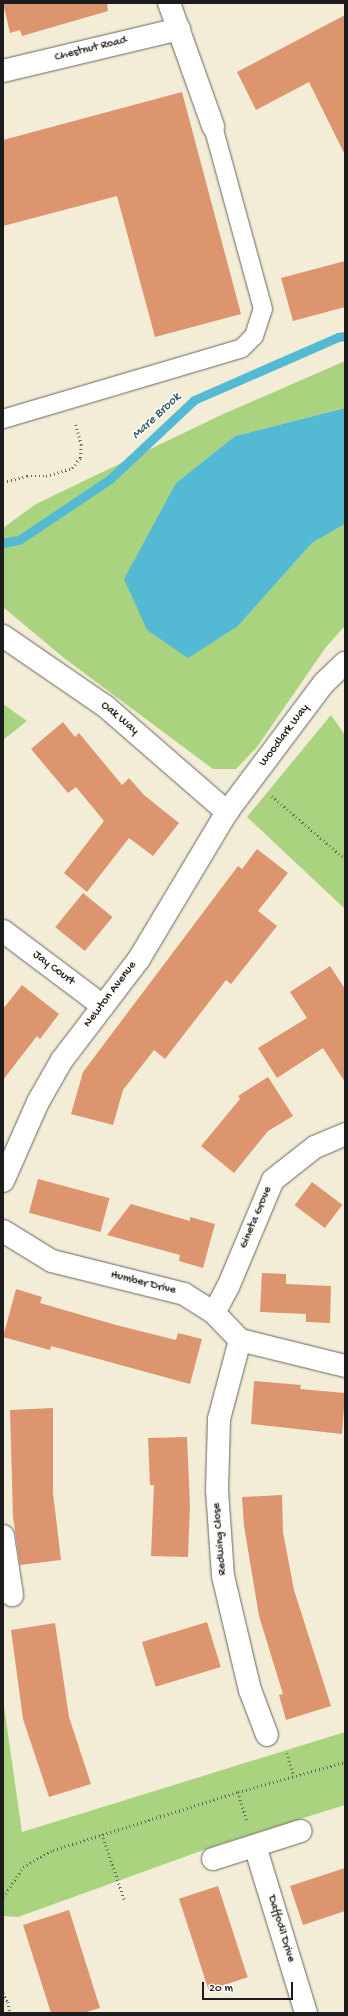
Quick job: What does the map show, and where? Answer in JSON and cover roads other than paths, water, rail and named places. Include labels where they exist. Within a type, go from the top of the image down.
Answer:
[{"type":"street","points":[[168,3],[213,126]]},
{"type":"street","name":"Chestnut Road","points":[[3,71],[178,29]]},
{"type":"street","name":"Oak Way","points":[[3,636],[105,706],[227,812]]},
{"type":"street","name":"Woodlark Way","points":[[227,812],[246,789],[324,683],[345,663]]},
{"type":"street","name":"Newton Avenue","points":[[3,1181],[38,1102],[62,1060],[139,959],[227,812]]},
{"type":"street","name":"Jay Court","points":[[3,931],[103,1006]]},
{"type":"street","name":"Gineta Grove","points":[[214,1313],[228,1287],[273,1180],[315,1147],[345,1134]]},
{"type":"street","name":"Humber Drive","points":[[3,1231],[52,1261],[184,1294],[214,1313],[240,1340]]},
{"type":"street","points":[[240,1340],[345,1366]]},
{"type":"street","name":"Redwing Close","points":[[240,1340],[219,1419],[216,1490],[223,1576],[250,1690],[267,1735]]},
{"type":"street","points":[[3,1536],[12,1595]]},
{"type":"street","points":[[213,1859],[301,1832]]},
{"type":"street","name":"Daffodil Drive","points":[[255,1846],[306,2013]]},
{"type":"lane","points":[[3,419],[242,348],[254,336],[263,309],[213,126]]},
{"type":"water","points":[[345,408],[345,524],[312,543],[238,626],[188,658],[147,630],[124,579],[176,483],[235,436]]},
{"type":"waterway","name":"Mare Brook","points":[[3,543],[19,540],[110,479],[194,400],[338,337],[345,336]]}]
